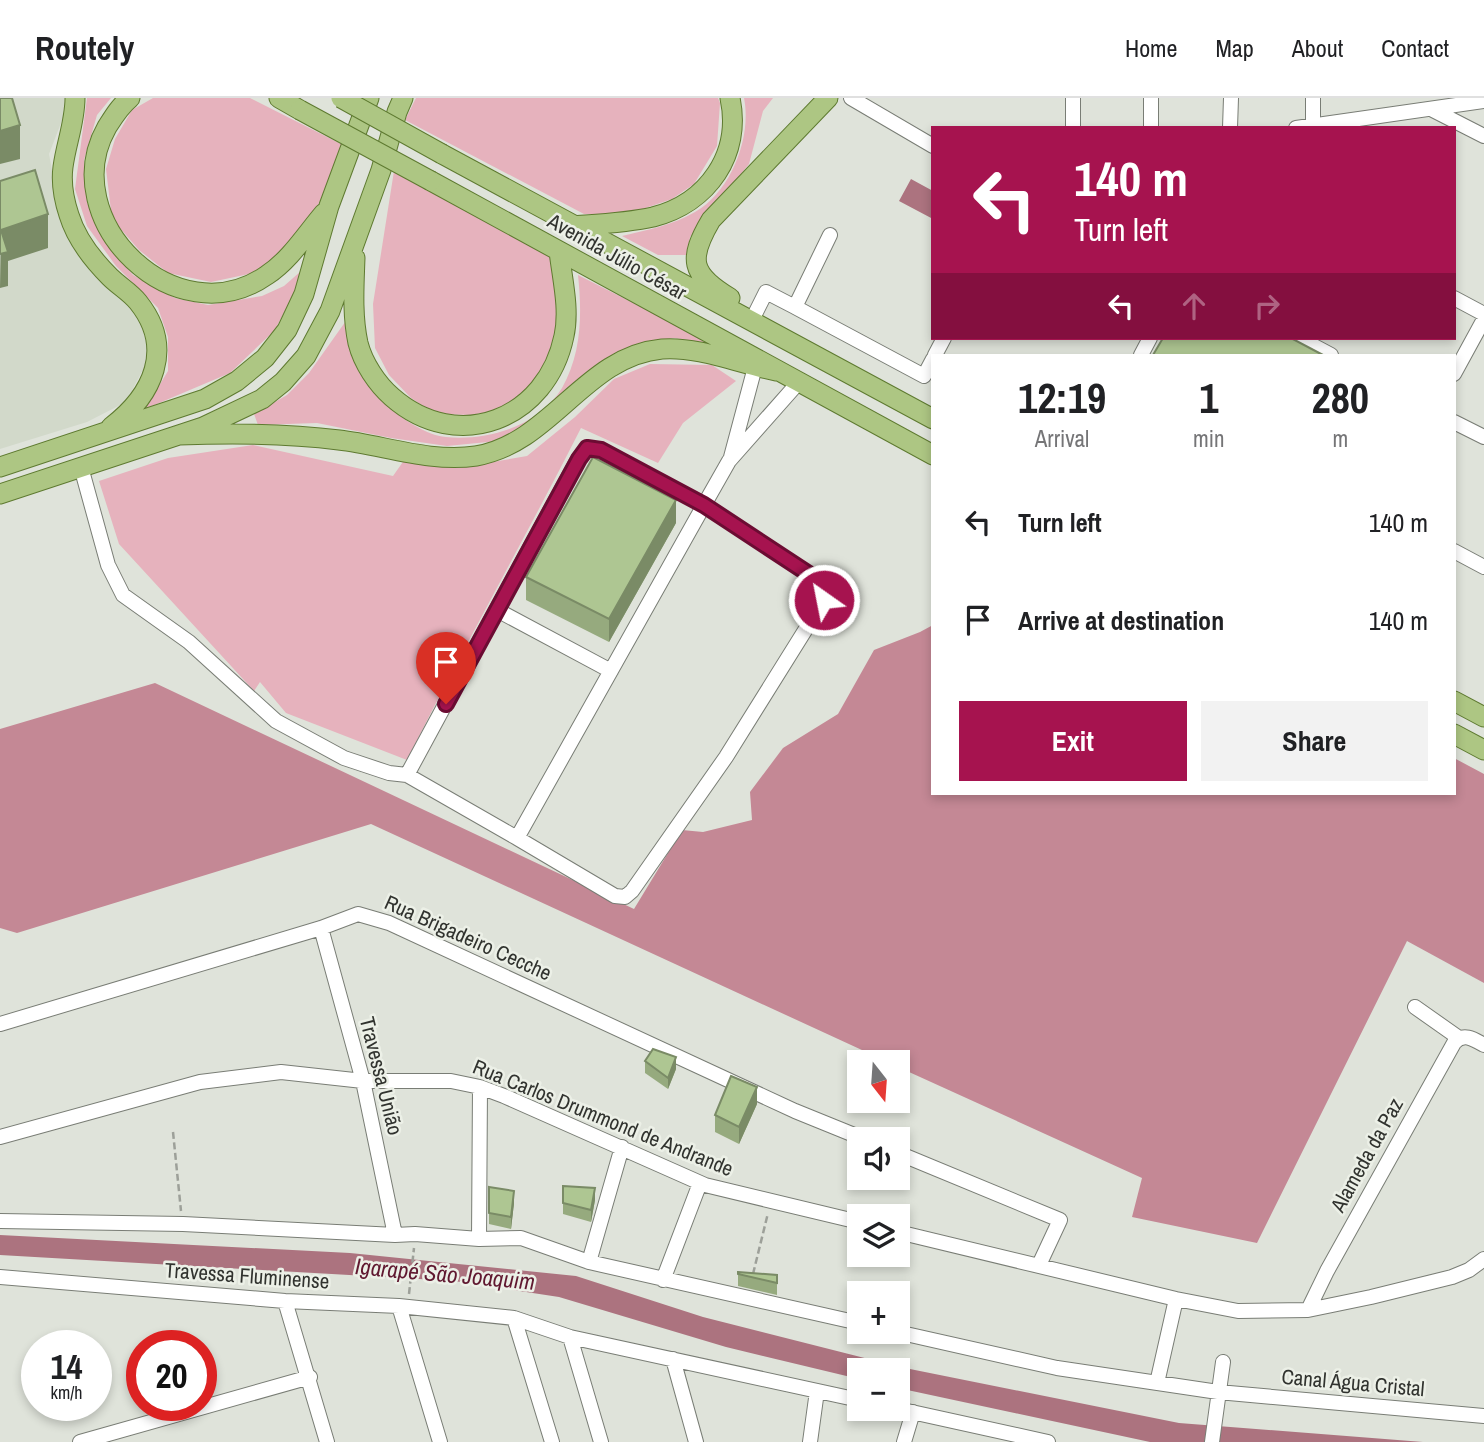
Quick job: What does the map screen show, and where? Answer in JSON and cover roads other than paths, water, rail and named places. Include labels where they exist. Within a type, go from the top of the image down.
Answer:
[{"type":"main road","points":[[75,98],[74,116],[62,168],[69,214],[74,228],[90,253],[139,304],[154,332],[157,346],[157,363],[145,390],[127,415],[102,434]]},
{"type":"main road","points":[[130,98],[113,118],[96,151],[95,183],[105,223],[121,249],[139,267],[171,285],[205,293],[229,291],[267,276],[285,260],[329,206]]},
{"type":"main road","name":"Avenida Júlio César","points":[[279,98],[931,454]]},
{"type":"main road","name":"Avenida Júlio César","points":[[341,98],[572,226],[931,418]]},
{"type":"main road","points":[[0,467],[205,400],[237,381],[265,358],[287,330],[304,294],[329,206],[369,98]]},
{"type":"main road","points":[[0,494],[179,435],[237,412],[262,399],[283,382],[306,356],[330,312],[403,98]]},
{"type":"main road","points":[[572,226],[628,222],[655,216],[683,205],[702,191],[722,167],[732,139],[730,98]]},
{"type":"main road","points":[[820,359],[794,333],[755,314],[713,288],[697,268],[695,260],[699,242],[711,220],[828,98]]},
{"type":"main road","points":[[355,241],[354,315],[359,345],[378,382],[402,405],[433,421],[460,426],[476,426],[504,418],[527,402],[545,383],[565,334],[566,317],[559,251]]},
{"type":"main road","points":[[179,435],[271,434],[338,439],[445,457],[476,456],[504,447],[536,430],[588,383],[634,355],[661,349],[682,349],[776,371]]},
{"type":"main road","points":[[1456,702],[1484,717]]},
{"type":"main road","points":[[1456,735],[1484,750]]},
{"type":"street","points":[[851,98],[931,145]]},
{"type":"street","points":[[1073,98],[1073,126]]},
{"type":"street","points":[[1151,98],[1151,126]]},
{"type":"street","points":[[1230,126],[1231,98]]},
{"type":"street","points":[[1313,98],[1313,125]]},
{"type":"street","points":[[1307,126],[1481,104]]},
{"type":"street","points":[[1433,110],[1452,126]]},
{"type":"street","points":[[1456,129],[1484,136]]},
{"type":"street","points":[[796,307],[830,235]]},
{"type":"street","points":[[755,314],[766,292],[924,376],[931,363]]},
{"type":"street","points":[[1456,299],[1484,316],[1456,370]]},
{"type":"street","points":[[1303,340],[1329,354]]},
{"type":"street","points":[[517,838],[729,461],[755,367]]},
{"type":"street","points":[[729,461],[798,383]]},
{"type":"street","points":[[1456,423],[1484,438]]},
{"type":"street","points":[[81,467],[108,565],[123,595],[189,642],[276,722],[344,758],[389,773],[407,775],[615,896],[625,897],[632,891],[726,757],[824,600],[823,589],[818,580],[704,505],[601,450],[587,448],[407,775]]},
{"type":"street","points":[[1456,552],[1484,567]]},
{"type":"street","points":[[497,610],[611,670]]},
{"type":"street","name":"Rua Brigadeiro Cecche","points":[[0,1024],[321,928],[358,914],[389,922],[794,1111],[847,1132]]},
{"type":"street","name":"Travessa União","points":[[321,928],[363,1081],[395,1235]]},
{"type":"street","points":[[1415,1007],[1459,1038],[1480,1042]]},
{"type":"street","name":"Alameda da Paz","points":[[1308,1310],[1450,1049],[1459,1038]]},
{"type":"street","name":"Rua Carlos Drummond de Andrande","points":[[0,1137],[200,1082],[281,1072],[363,1081],[450,1081],[480,1087],[701,1183],[847,1219]]},
{"type":"street","points":[[478,1239],[480,1087]]},
{"type":"street","points":[[589,1262],[622,1147]]},
{"type":"street","points":[[910,1158],[1060,1220],[1039,1265]]},
{"type":"street","points":[[663,1280],[701,1183]]},
{"type":"street","points":[[0,1221],[183,1224],[478,1239],[521,1238],[589,1262],[847,1320]]},
{"type":"street","points":[[910,1234],[1176,1299],[1238,1311],[1308,1310],[1452,1277],[1469,1270],[1484,1259]]},
{"type":"street","name":"Travessa Fluminense","points":[[0,1278],[285,1301],[403,1307],[514,1318],[570,1337],[847,1397]]},
{"type":"street","points":[[1157,1383],[1176,1299]]},
{"type":"street","points":[[285,1301],[310,1377],[327,1442]]},
{"type":"street","points":[[403,1307],[440,1442]]},
{"type":"street","points":[[514,1318],[552,1442]]},
{"type":"street","points":[[910,1335],[1057,1368],[1218,1392]]},
{"type":"street","points":[[570,1337],[601,1442]]},
{"type":"street","points":[[673,1359],[695,1442]]},
{"type":"street","points":[[1212,1442],[1223,1362]]},
{"type":"street","points":[[80,1442],[310,1377]]},
{"type":"street","points":[[810,1442],[817,1391]]},
{"type":"street","name":"Canal Água Cristal","points":[[1218,1392],[1484,1416]]},
{"type":"street","points":[[910,1411],[1048,1442]]},
{"type":"street","points":[[904,1442],[905,1421]]},
{"type":"water","points":[[911,179],[931,190],[931,218],[899,201]]},
{"type":"water","name":"Igarapé São Joaquim","points":[[0,1235],[350,1253],[576,1276],[703,1317],[865,1358],[847,1358],[847,1376],[726,1347],[559,1297],[454,1281],[0,1255]]},
{"type":"water","points":[[910,1369],[1179,1423],[1423,1442],[1150,1442],[910,1391]]}]
